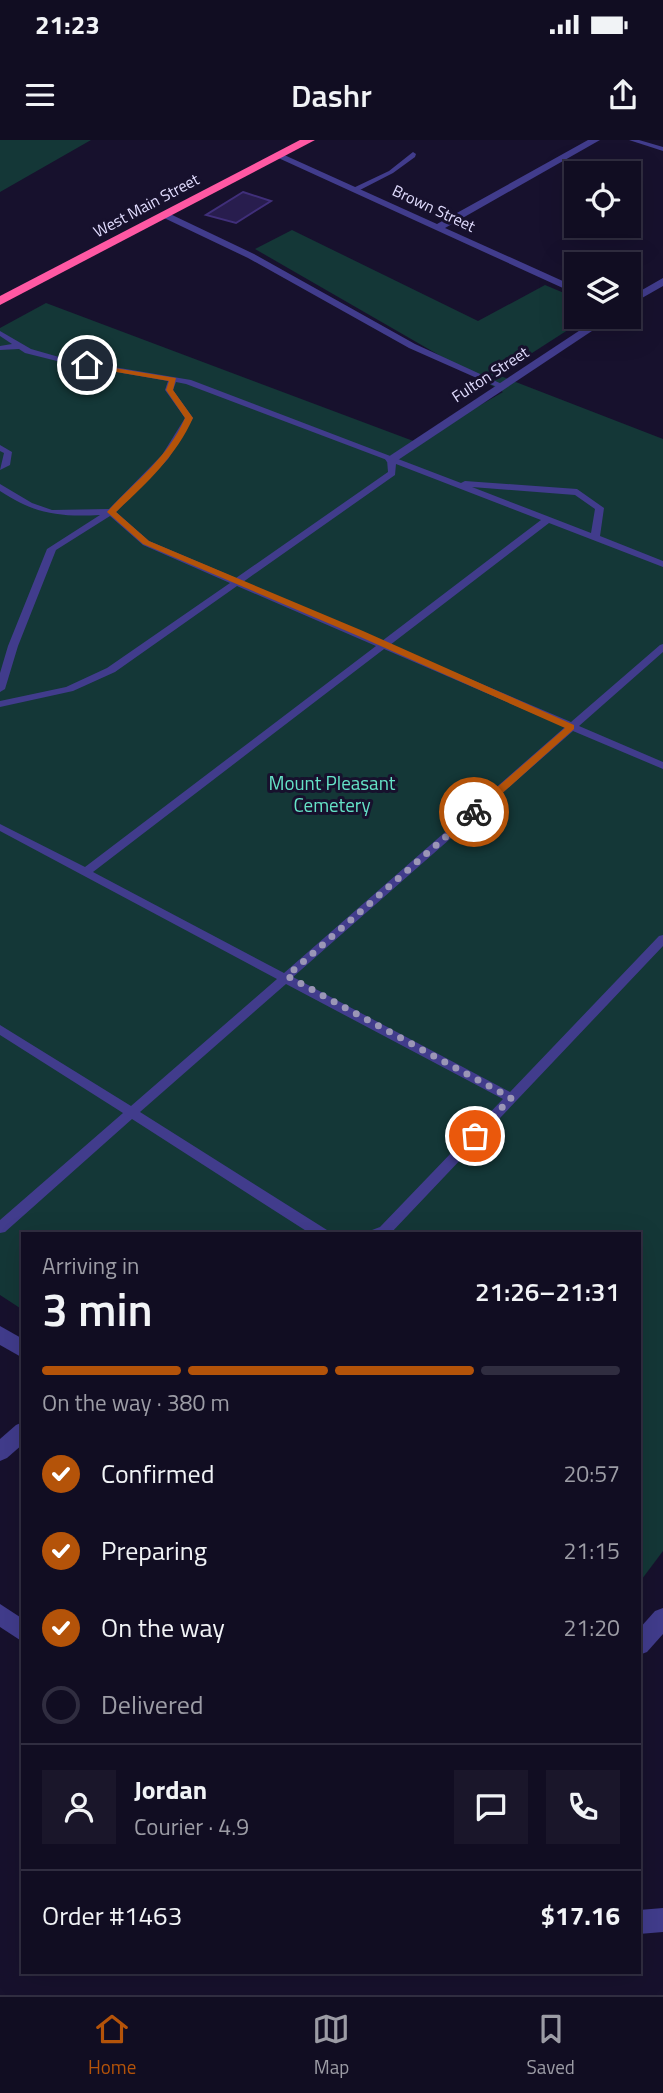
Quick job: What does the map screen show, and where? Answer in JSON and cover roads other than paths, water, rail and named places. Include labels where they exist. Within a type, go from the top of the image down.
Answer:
[{"type":"highway","name":"West Main Street","points":[[0,301],[309,140]]},
{"type":"street","points":[[439,228],[595,140]]},
{"type":"street","name":"Brown Street","points":[[279,156],[564,285]]},
{"type":"street","points":[[641,295],[663,281]]},
{"type":"street","name":"Fulton Street","points":[[391,459],[588,329]]},
{"type":"street","points":[[0,1334],[21,1349]]},
{"type":"street","points":[[0,1452],[21,1433]]},
{"type":"street","points":[[0,1614],[21,1630]]},
{"type":"street","points":[[641,1643],[663,1618]]},
{"type":"street","points":[[641,1922],[663,1920]]},
{"type":"lane","points":[[632,140],[663,149]]},
{"type":"lane","points":[[355,189],[390,172],[413,154]]},
{"type":"lane","points":[[165,215],[251,256],[412,346],[500,385]]},
{"type":"lane","points":[[0,333],[28,351],[65,361],[200,386],[663,564]]},
{"type":"lane","points":[[0,348],[20,346]]},
{"type":"lane","points":[[0,690],[13,646],[52,549],[111,512],[154,472],[181,434],[189,418],[169,390],[173,379]]},
{"type":"lane","points":[[0,448],[8,452],[7,463],[0,467]]},
{"type":"lane","points":[[0,704],[69,689],[111,670],[392,473],[391,459]]},
{"type":"lane","points":[[453,483],[577,492],[600,508],[595,538]]},
{"type":"lane","points":[[0,487],[33,508],[55,514],[111,512],[146,543],[663,766]]},
{"type":"lane","points":[[87,871],[547,520]]},
{"type":"lane","points":[[0,1228],[663,648]]},
{"type":"lane","points":[[0,827],[287,976],[511,1098]]},
{"type":"lane","points":[[382,1232],[663,939]]},
{"type":"lane","points":[[0,1029],[319,1232]]},
{"type":"park label","name":"Mount Pleasant Cemetery","points":[[332,794]]}]
